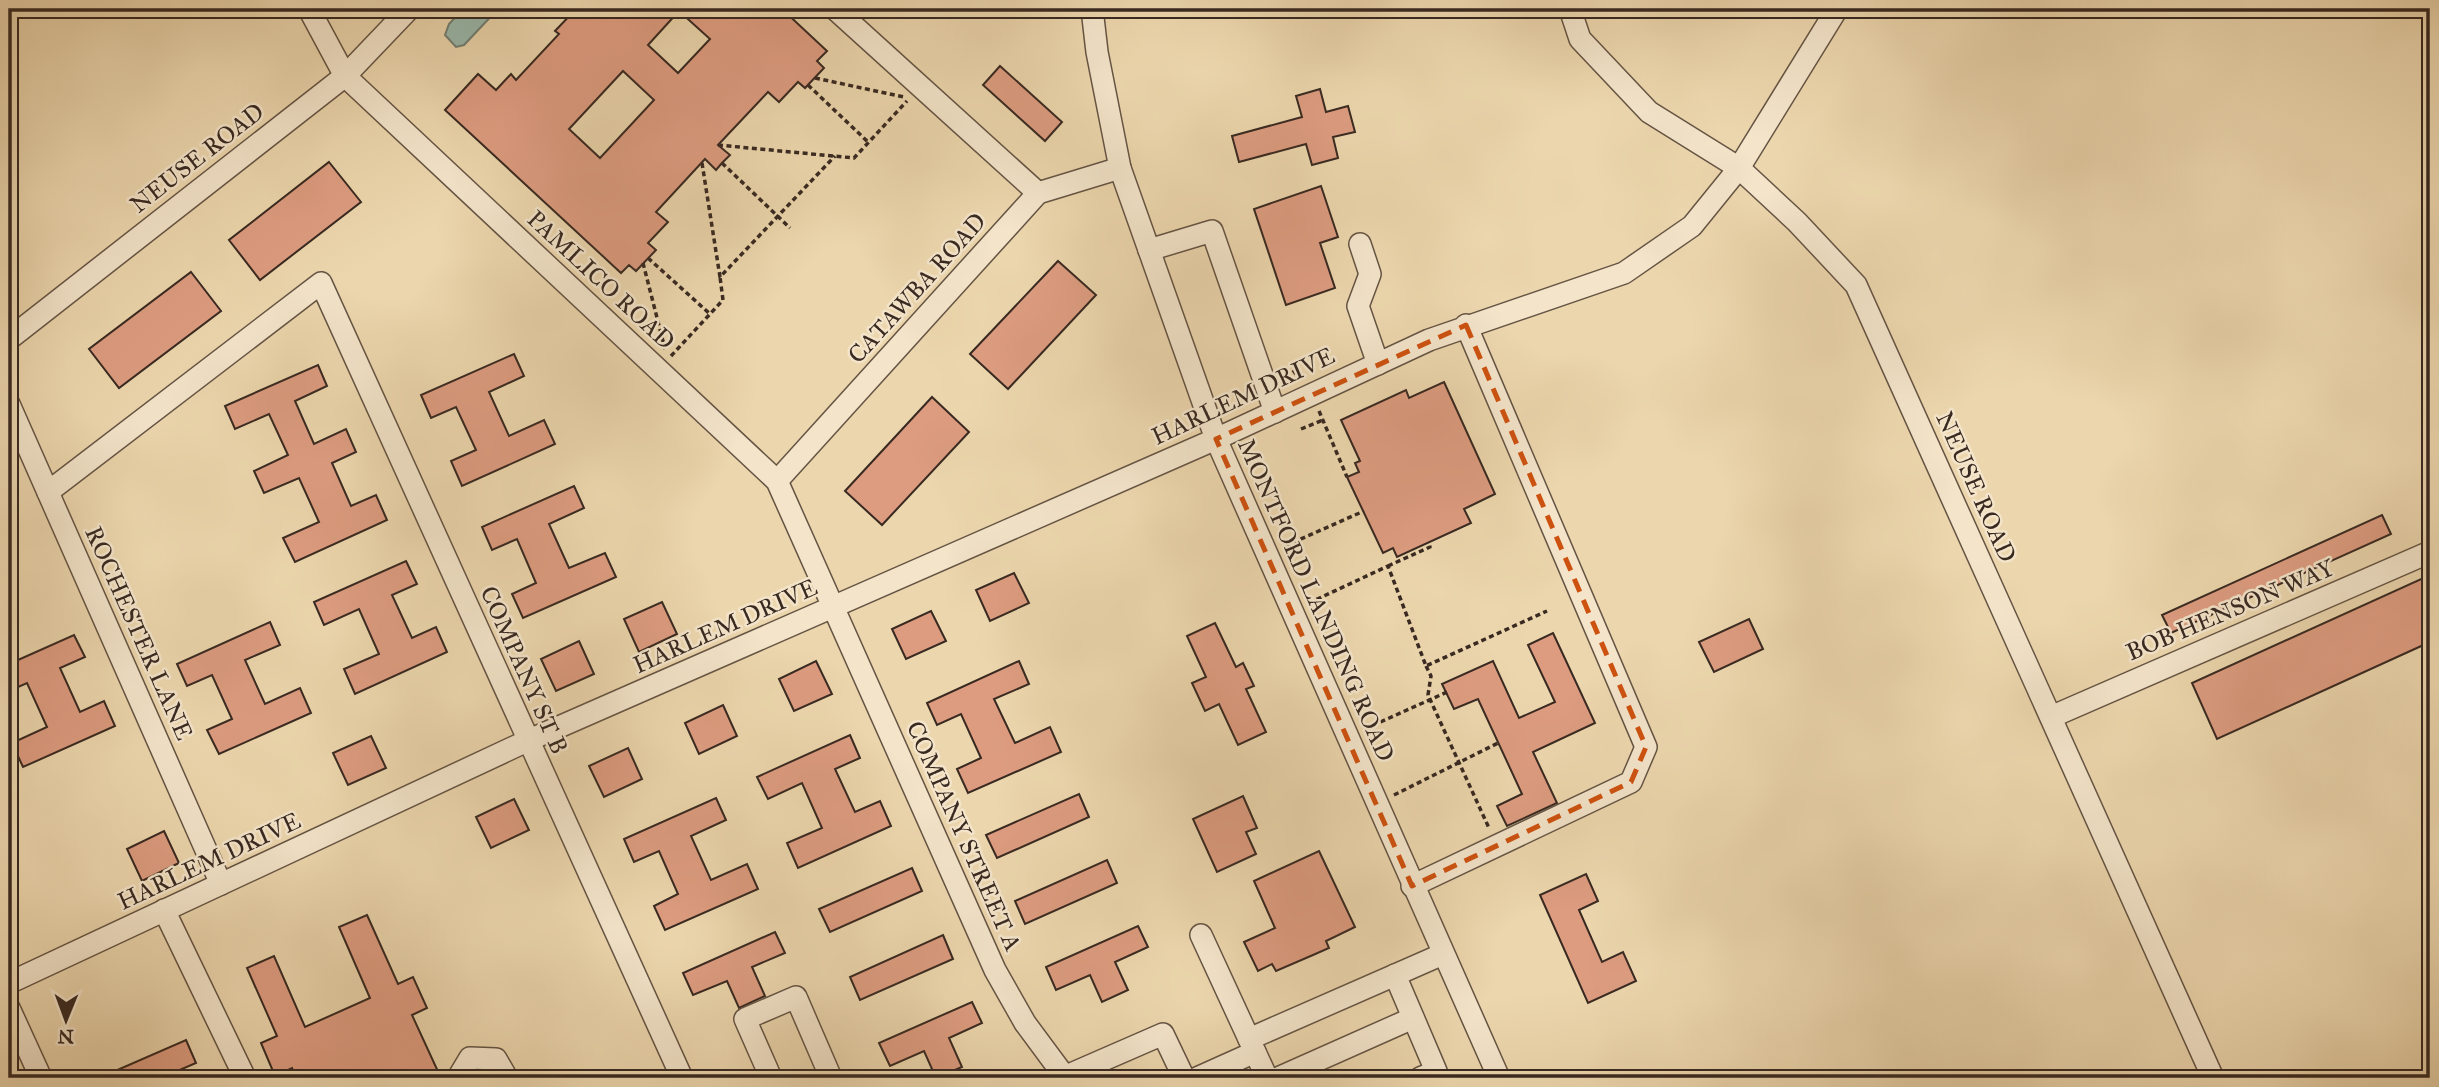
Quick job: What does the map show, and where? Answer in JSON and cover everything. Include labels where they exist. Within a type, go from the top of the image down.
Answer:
[{"type":"street","name":"PAMLICO ROAD","points":[[309,9],[345,76],[777,481],[832,608]]},
{"type":"street","name":"NEUSE ROAD","points":[[9,338],[345,76],[409,9]]},
{"type":"street","points":[[835,9],[1038,193],[1120,168]]},
{"type":"street","name":"MONTFORD LANDING ROAD","points":[[1092,9],[1097,52],[1120,168],[1216,439],[1499,1078]]},
{"type":"street","name":"NEUSE ROAD","points":[[1570,9],[1580,39],[1649,113],[1740,167],[1856,285],[2213,1078]]},
{"type":"street","name":"HARLEM DRIVE","points":[[9,983],[527,741],[1216,439],[1466,325],[1624,274],[1692,226],[1740,167],[1837,9]]},
{"type":"street","name":"CATAWBA ROAD","points":[[777,481],[1038,193]]},
{"type":"street","points":[[1149,250],[1212,231],[1275,412]]},
{"type":"street","points":[[1360,244],[1370,274],[1358,306],[1378,364]]},
{"type":"street","name":"COMPANY ST B","points":[[48,492],[321,283],[682,1078]]},
{"type":"street","points":[[1412,886],[1631,782],[1646,747],[1466,325]]},
{"type":"street","name":"ROCHESTER LANE","points":[[9,404],[221,884]]},
{"type":"street","name":"BOB HENSON WAY","points":[[2051,717],[2430,552]]},
{"type":"street","name":"COMPANY STREET A","points":[[832,608],[995,970],[1025,1023],[1063,1078]]},
{"type":"street","points":[[164,910],[245,1078]]},
{"type":"street","points":[[1201,934],[1267,1078]]},
{"type":"street","points":[[1197,1078],[1252,1045],[1443,954]]},
{"type":"street","points":[[1395,975],[1436,1071],[1420,1078]]},
{"type":"street","points":[[771,1078],[745,1019],[796,997],[831,1078]]},
{"type":"street","points":[[9,1008],[41,1078]]},
{"type":"street","points":[[1278,1078],[1413,1018]]},
{"type":"street","points":[[1063,1078],[1100,1071],[1163,1034],[1184,1078]]},
{"type":"street","points":[[458,1078],[470,1058],[496,1059],[507,1078]]},
{"type":"path","points":[[718,145],[854,158],[909,99],[815,78]]},
{"type":"path","points":[[808,85],[868,142]]},
{"type":"path","points":[[720,277],[835,156]]},
{"type":"path","points":[[643,263],[667,360],[723,300],[702,163]]},
{"type":"path","points":[[722,163],[790,228]]},
{"type":"path","points":[[649,258],[710,314]]},
{"type":"path","points":[[1293,370],[1323,420],[1348,477]]},
{"type":"path","points":[[1301,429],[1323,420]]},
{"type":"path","points":[[1267,554],[1364,511]]},
{"type":"path","points":[[1292,611],[1430,547],[1429,542]]},
{"type":"path","points":[[1388,566],[1431,676],[1430,700],[1497,846]]},
{"type":"path","points":[[1426,666],[1547,611]]},
{"type":"path","points":[[1347,737],[1447,692]]},
{"type":"path","points":[[1376,803],[1498,743]]},
{"type":"highlighted area","points":[[1466,325],[1646,747],[1631,782],[1412,886],[1216,439]]},
{"type":"shaded area","points":[[463,9],[498,9],[464,45],[456,47],[445,35],[449,24]]},
{"type":"building","points":[[576,9],[782,9],[827,51],[817,61],[824,68],[805,88],[798,82],[779,102],[768,92],[718,145],[730,155],[716,170],[705,159],[656,212],[668,222],[648,243],[656,250],[636,271],[629,265],[621,273],[445,110],[478,74],[496,90],[511,74],[516,80],[559,34],[555,31]],"holes":[[[679,11],[710,39],[678,73],[648,45]],[[623,71],[654,100],[600,158],[569,129]]]},
{"type":"building","points":[[1000,66],[1062,122],[1045,141],[983,85]]},
{"type":"building","points":[[1320,89],[1326,112],[1348,106],[1355,132],[1333,137],[1338,158],[1312,165],[1306,144],[1239,162],[1232,136],[1302,117],[1296,96]]},
{"type":"building","points":[[329,162],[361,202],[260,280],[229,240]]},
{"type":"building","points":[[1321,186],[1338,237],[1320,243],[1335,288],[1286,305],[1254,209]]},
{"type":"building","points":[[1058,261],[1096,295],[1008,389],[970,354]]},
{"type":"building","points":[[191,272],[221,311],[119,388],[89,349]]},
{"type":"building","points":[[514,354],[524,376],[489,392],[509,436],[544,420],[555,444],[462,486],[451,461],[476,450],[456,407],[431,418],[421,395]]},
{"type":"building","points":[[318,365],[327,386],[295,401],[314,444],[346,429],[356,452],[332,463],[351,506],[376,495],[387,520],[295,562],[283,538],[319,522],[299,478],[264,493],[254,471],[288,455],[269,414],[235,429],[225,406]]},
{"type":"building","points":[[1444,382],[1495,494],[1464,509],[1471,523],[1397,557],[1393,548],[1383,553],[1347,477],[1359,472],[1355,463],[1360,461],[1341,420],[1406,390],[1409,398]]},
{"type":"building","points":[[932,397],[969,432],[882,525],[845,491]]},
{"type":"building","points":[[574,486],[584,508],[549,524],[569,568],[605,553],[616,577],[523,618],[512,594],[536,583],[517,539],[492,550],[482,527]]},
{"type":"building","points":[[2382,515],[2391,534],[2171,633],[2162,615]]},
{"type":"building","points":[[406,561],[417,584],[392,595],[412,638],[436,627],[447,652],[355,694],[344,669],[379,654],[359,609],[324,625],[314,602]]},
{"type":"building","points":[[1014,573],[1029,603],[990,621],[976,590]]},
{"type":"building","points":[[2430,575],[2430,642],[2217,739],[2192,683]]},
{"type":"building","points":[[662,602],[677,634],[639,652],[624,619]]},
{"type":"building","points":[[931,611],[946,641],[906,659],[892,629]]},
{"type":"building","points":[[1749,619],[1763,649],[1714,672],[1699,642]]},
{"type":"building","points":[[270,622],[280,645],[245,660],[265,704],[300,688],[311,713],[219,754],[207,730],[232,719],[212,675],[187,686],[177,664]]},
{"type":"building","points":[[1215,623],[1236,667],[1243,663],[1254,686],[1246,689],[1266,732],[1238,745],[1219,704],[1205,711],[1192,683],[1206,677],[1187,636]]},
{"type":"building","points":[[1553,633],[1595,723],[1533,752],[1557,803],[1507,826],[1497,806],[1522,794],[1478,699],[1454,709],[1442,684],[1493,661],[1519,718],[1555,702],[1528,645]]},
{"type":"building","points":[[74,635],[85,657],[60,668],[80,712],[104,701],[115,726],[23,767],[12,743],[47,727],[27,683],[9,691],[9,664]]},
{"type":"building","points":[[579,641],[594,674],[556,691],[541,659]]},
{"type":"building","points":[[816,661],[832,694],[794,711],[779,679]]},
{"type":"building","points":[[1019,661],[1029,684],[994,699],[1015,743],[1050,727],[1061,752],[968,793],[957,769],[981,758],[961,714],[937,725],[927,703]]},
{"type":"building","points":[[723,705],[737,736],[699,754],[685,723]]},
{"type":"building","points":[[850,735],[860,758],[835,769],[855,812],[880,801],[891,826],[798,868],[787,843],[822,828],[802,783],[768,799],[757,777]]},
{"type":"building","points":[[371,736],[386,768],[348,785],[333,753]]},
{"type":"building","points":[[628,748],[642,779],[604,797],[589,766]]},
{"type":"building","points":[[1079,794],[1089,817],[997,858],[986,835]]},
{"type":"building","points":[[1243,796],[1257,828],[1246,832],[1256,854],[1217,872],[1193,819]]},
{"type":"building","points":[[716,798],[726,820],[691,836],[711,880],[747,864],[758,889],[665,930],[654,906],[678,894],[659,851],[634,862],[624,839]]},
{"type":"building","points":[[514,799],[529,830],[491,848],[476,817]]},
{"type":"building","points":[[164,831],[179,863],[142,881],[127,849]]},
{"type":"building","points":[[1319,851],[1355,927],[1326,941],[1329,948],[1276,971],[1272,964],[1258,971],[1244,942],[1275,928],[1254,881]]},
{"type":"building","points":[[1107,860],[1117,883],[1025,924],[1015,901]]},
{"type":"building","points":[[912,868],[922,891],[830,932],[819,909]]},
{"type":"building","points":[[1586,874],[1598,901],[1579,910],[1602,962],[1623,952],[1636,981],[1588,1003],[1540,895]]},
{"type":"building","points":[[367,915],[398,984],[413,977],[427,1008],[412,1015],[441,1078],[296,1078],[292,1068],[275,1076],[261,1043],[277,1036],[247,968],[274,956],[305,1027],[370,998],[339,927]]},
{"type":"building","points":[[1138,926],[1148,947],[1115,962],[1128,990],[1102,1002],[1090,975],[1056,990],[1046,967]]},
{"type":"building","points":[[775,932],[785,953],[752,967],[765,996],[739,1008],[727,981],[693,995],[683,973]]},
{"type":"building","points":[[943,935],[953,959],[860,1000],[850,977]]},
{"type":"building","points":[[972,1002],[982,1023],[949,1038],[962,1067],[936,1078],[924,1051],[890,1066],[879,1043]]},
{"type":"building","points":[[186,1040],[196,1063],[161,1078],[99,1078]]}]
